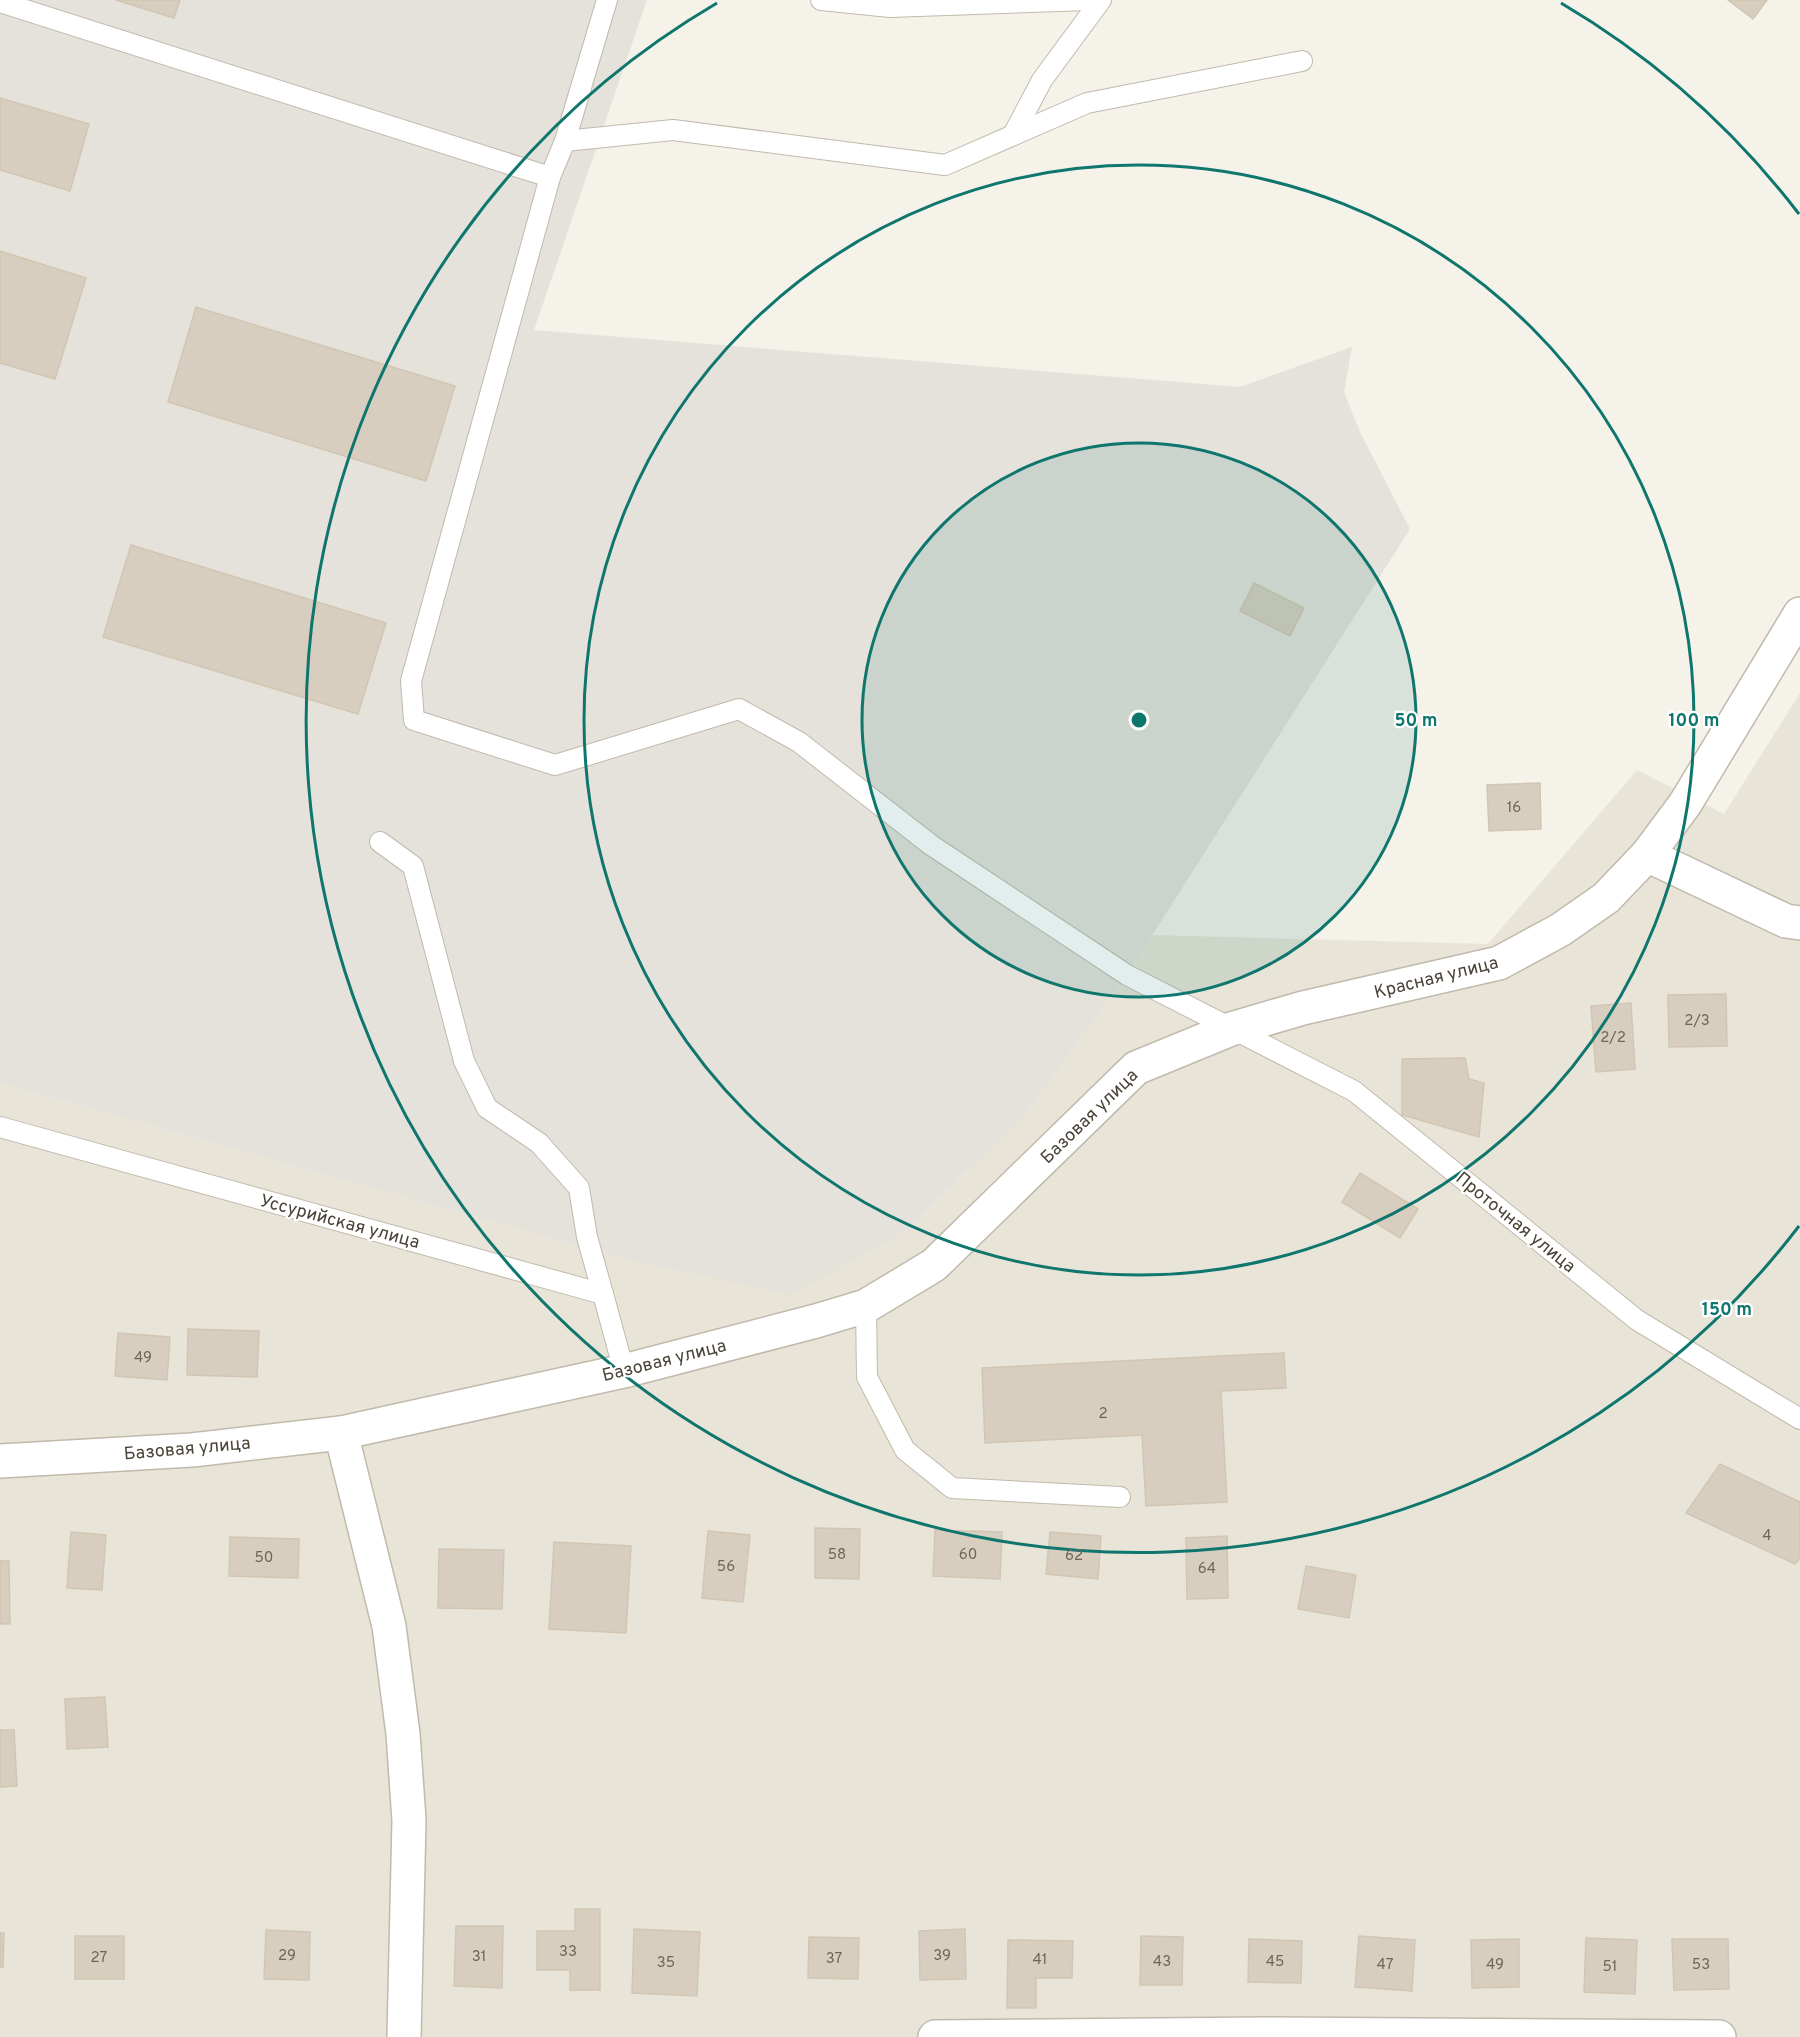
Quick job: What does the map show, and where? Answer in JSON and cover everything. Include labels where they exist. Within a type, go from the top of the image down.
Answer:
[{"type":"street","name":"Красная улица","points":[[1231,1029],[1303,1008],[1499,963],[1560,930],[1606,898],[1647,855],[1685,804],[1800,614]]},
{"type":"street","points":[[1647,855],[1786,921],[1800,923]]},
{"type":"street","name":"Базовая улица","points":[[0,1461],[192,1450],[341,1433],[624,1371],[866,1306],[934,1265],[1136,1068],[1231,1029]]},
{"type":"street","points":[[341,1433],[389,1626],[403,1734],[409,1820],[404,2037]]},
{"type":"street","points":[[935,2037],[1279,2034],[1719,2037]]},
{"type":"lane","points":[[0,2],[550,177],[564,141],[607,0]]},
{"type":"lane","points":[[821,0],[890,7],[1089,0]]},
{"type":"lane","points":[[1013,135],[1042,80],[1101,0]]},
{"type":"lane","points":[[564,141],[673,130],[945,165],[1087,104],[1302,60]]},
{"type":"lane","name":"Проточная улица","points":[[550,177],[411,681],[414,720],[555,765],[739,708],[799,742],[931,845],[1127,975],[1354,1091],[1637,1320],[1800,1419]]},
{"type":"lane","points":[[380,842],[413,866],[464,1061],[487,1108],[539,1143],[579,1188],[587,1237],[624,1371]]},
{"type":"lane","name":"Уссурийская улица","points":[[0,1127],[603,1294]]},
{"type":"lane","points":[[866,1306],[867,1377],[905,1450],[952,1488],[1120,1497]]},
{"type":"shaded area","points":[[0,0],[647,0],[534,330],[1240,387],[1352,347],[1344,392],[1360,432],[1410,529],[1127,975],[1024,1116],[902,1234],[791,1295],[617,1257],[0,1083]]},
{"type":"shaded area","points":[[1800,693],[1800,2037],[0,2037],[0,1083],[617,1257],[902,1234],[1024,1116],[1127,975],[1152,935],[1488,944],[1637,770],[1724,814]]},
{"type":"building","points":[[116,0],[180,0],[174,18]]},
{"type":"building","points":[[1728,0],[1767,0],[1753,19]]},
{"type":"building","points":[[0,98],[89,124],[70,191],[0,170]]},
{"type":"building","points":[[0,251],[86,278],[55,379],[0,363]]},
{"type":"building","points":[[196,307],[455,386],[426,481],[168,402]]},
{"type":"building","points":[[131,545],[386,623],[358,714],[103,637]]},
{"type":"building","points":[[1254,583],[1304,608],[1290,636],[1240,611]]},
{"type":"building","points":[[1540,783],[1541,829],[1489,831],[1487,785]]},
{"type":"building","points":[[1726,994],[1727,1046],[1669,1047],[1668,995]]},
{"type":"building","points":[[1631,1003],[1635,1069],[1596,1072],[1591,1006]]},
{"type":"building","points":[[1465,1058],[1469,1079],[1484,1083],[1479,1137],[1402,1115],[1402,1059]]},
{"type":"building","points":[[1360,1173],[1418,1209],[1400,1238],[1342,1202]]},
{"type":"building","points":[[188,1329],[259,1331],[257,1377],[187,1375]]},
{"type":"building","points":[[118,1333],[170,1337],[167,1380],[115,1376]]},
{"type":"building","points":[[1284,1353],[1286,1388],[1221,1391],[1227,1502],[1146,1506],[1142,1435],[985,1443],[982,1368]]},
{"type":"building","points":[[1720,1464],[1800,1502],[1800,1558],[1795,1564],[1686,1513]]},
{"type":"building","points":[[815,1528],[860,1529],[859,1579],[815,1578]]},
{"type":"building","points":[[935,1530],[1002,1532],[1000,1579],[933,1576]]},
{"type":"building","points":[[708,1531],[750,1535],[743,1602],[702,1598]]},
{"type":"building","points":[[71,1532],[106,1535],[102,1590],[67,1588]]},
{"type":"building","points":[[1050,1532],[1101,1536],[1098,1579],[1046,1574]]},
{"type":"building","points":[[1227,1536],[1228,1598],[1187,1599],[1186,1538]]},
{"type":"building","points":[[230,1537],[299,1539],[298,1578],[229,1576]]},
{"type":"building","points":[[554,1542],[631,1546],[626,1633],[549,1629]]},
{"type":"building","points":[[439,1549],[504,1550],[502,1609],[438,1608]]},
{"type":"building","points":[[0,1561],[9,1561],[10,1624],[0,1624]]},
{"type":"building","points":[[1306,1566],[1356,1575],[1349,1618],[1298,1609]]},
{"type":"building","points":[[105,1697],[108,1747],[67,1749],[65,1699]]},
{"type":"building","points":[[0,1730],[14,1730],[17,1786],[0,1787]]},
{"type":"building","points":[[575,1909],[600,1909],[600,1990],[570,1990],[570,1970],[537,1970],[537,1931],[575,1931]]},
{"type":"building","points":[[456,1926],[503,1926],[502,1988],[454,1986]]},
{"type":"building","points":[[634,1929],[700,1932],[697,1996],[632,1993]]},
{"type":"building","points":[[965,1929],[966,1979],[920,1980],[919,1931]]},
{"type":"building","points":[[266,1930],[310,1932],[309,1980],[264,1979]]},
{"type":"building","points":[[0,1933],[4,1933],[3,1967],[0,1967]]},
{"type":"building","points":[[75,1936],[124,1936],[124,1979],[75,1979]]},
{"type":"building","points":[[1141,1936],[1183,1937],[1182,1985],[1140,1985]]},
{"type":"building","points":[[1359,1936],[1415,1940],[1412,1991],[1355,1987]]},
{"type":"building","points":[[809,1937],[859,1938],[858,1979],[808,1978]]},
{"type":"building","points":[[1586,1938],[1637,1940],[1635,1994],[1584,1992]]},
{"type":"building","points":[[1249,1939],[1302,1941],[1301,1983],[1248,1982]]},
{"type":"building","points":[[1519,1939],[1519,1987],[1472,1988],[1471,1940]]},
{"type":"building","points":[[1672,1939],[1728,1939],[1729,1989],[1674,1990]]},
{"type":"building","points":[[1008,1940],[1073,1941],[1072,1978],[1036,1978],[1036,2008],[1007,2008]]}]
